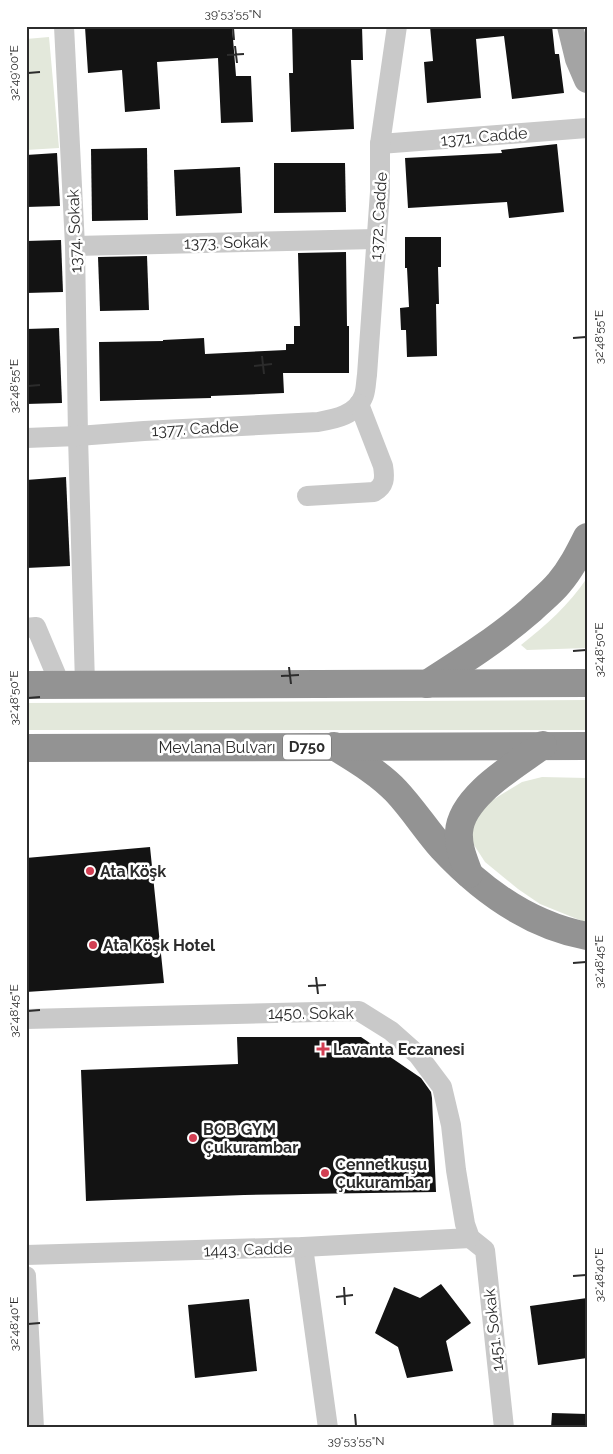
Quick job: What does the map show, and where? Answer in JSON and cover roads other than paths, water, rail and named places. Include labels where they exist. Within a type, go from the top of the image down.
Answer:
[{"type":"highway","points":[[427,684],[509,629],[545,598],[559,584],[587,537]]},
{"type":"highway","points":[[26,685],[587,683]]},
{"type":"highway","points":[[470,875],[460,846],[459,832],[461,820],[467,808],[494,781],[543,745]]},
{"type":"highway","points":[[334,746],[365,766],[395,790],[442,848],[489,892],[528,916],[561,929],[587,936]]},
{"type":"highway","name":"Mevlana Bulvarı","points":[[26,748],[587,746]]},
{"type":"main road","points":[[570,26],[578,59],[587,80]]},
{"type":"street","name":"1374. Sokak","points":[[64,26],[75,246],[78,436],[73,684]]},
{"type":"street","name":"1372. Cadde","points":[[359,404],[364,395],[367,375],[380,192],[380,144],[397,26]]},
{"type":"street","name":"1371. Cadde","points":[[380,144],[587,128]]},
{"type":"street","name":"1373. Sokak","points":[[75,246],[376,239]]},
{"type":"street","name":"1377. Cadde","points":[[26,438],[78,436],[144,430],[318,422],[347,414],[359,404]]},
{"type":"street","points":[[307,496],[374,492],[382,486],[385,476],[383,466],[359,404]]},
{"type":"street","points":[[26,628],[36,627],[73,684]]},
{"type":"street","name":"1450. Sokak","points":[[26,1019],[359,1011],[390,1032],[418,1055],[442,1087],[451,1125],[465,1224],[470,1238]]},
{"type":"street","name":"1443. Cadde","points":[[26,1255],[303,1247],[470,1238]]},
{"type":"street","name":"1451. Sokak","points":[[470,1238],[484,1250],[504,1428]]},
{"type":"street","points":[[303,1247],[328,1428]]},
{"type":"street","points":[[26,1276],[34,1428]]},
{"type":"place","name":"Ata Köşk","points":[[90,871]]},
{"type":"place","name":"Ata Köşk Hotel","points":[[93,945]]},
{"type":"place","name":"Lavanta Eczanesi","points":[[323,1049]]},
{"type":"place","name":"BOB GYM Çukurambar","points":[[193,1138]]},
{"type":"place","name":"Cennetkuşu Çukurambar","points":[[325,1173]]}]
